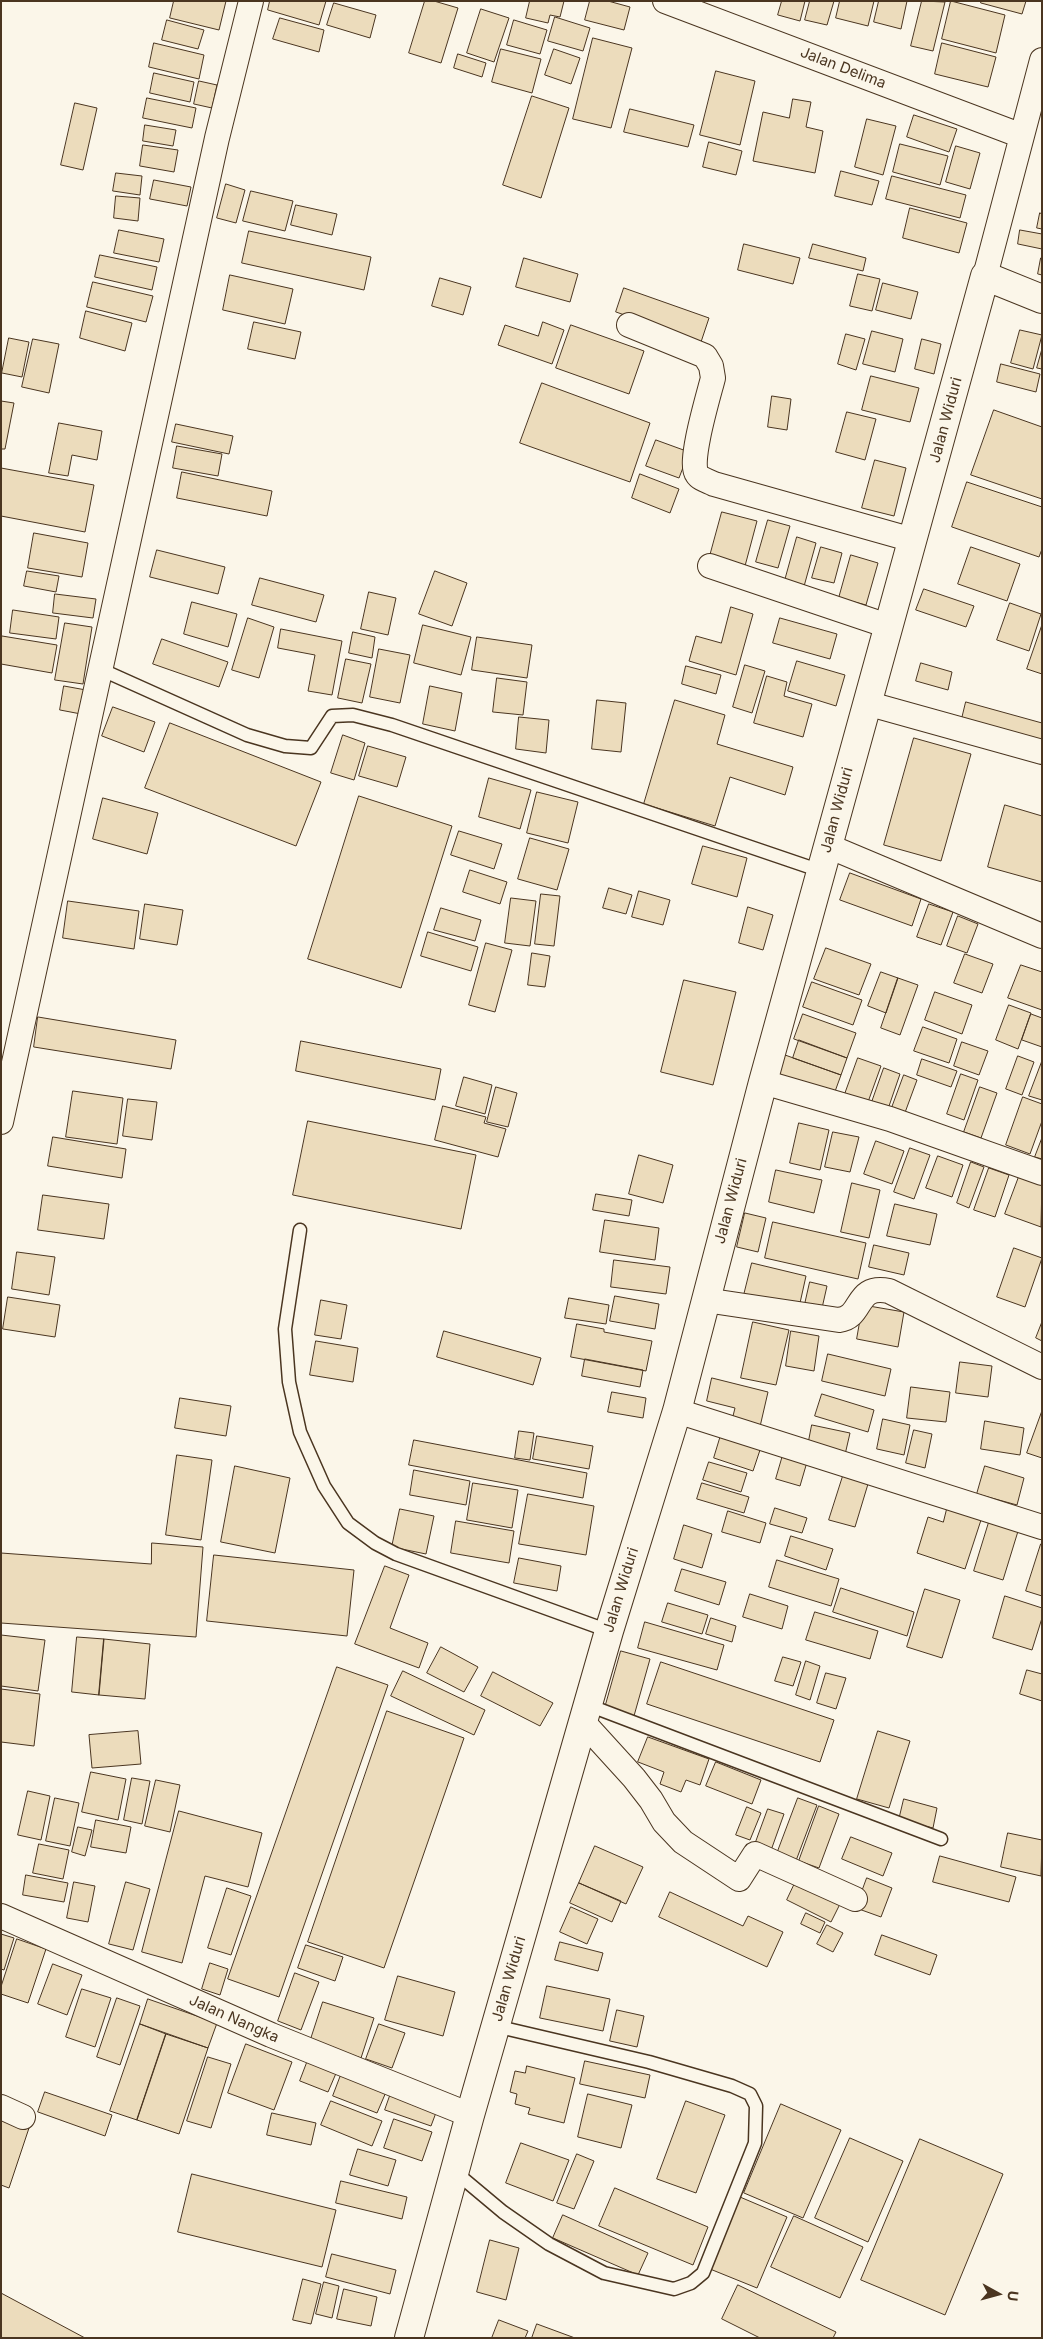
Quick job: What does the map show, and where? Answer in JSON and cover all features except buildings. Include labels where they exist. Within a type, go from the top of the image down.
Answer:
[{"type":"main road","points":[[985,276],[1042,299]]},
{"type":"main road","name":"Jalan Widuri","points":[[409,2338],[454,2171],[585,1713],[677,1411],[762,1082],[985,276]]},
{"type":"street","points":[[2,1110],[217,138],[251,1]]},
{"type":"street","name":"Jalan Delima","points":[[665,1],[1022,136]]},
{"type":"street","name":"Jalan Widuri","points":[[985,276],[1042,60]]},
{"type":"street","points":[[630,325],[705,356],[711,366],[713,378],[695,452],[694,468],[697,475],[714,484],[913,540]]},
{"type":"street","points":[[710,566],[888,626]]},
{"type":"street","points":[[866,703],[1042,752]]},
{"type":"street","points":[[824,858],[1042,936]]},
{"type":"street","points":[[762,1082],[890,1119],[1042,1173]]},
{"type":"street","points":[[705,1300],[840,1320],[850,1315],[869,1291],[882,1290],[982,1335],[1042,1367]]},
{"type":"street","points":[[677,1411],[1042,1527]]},
{"type":"street","points":[[585,1713],[651,1800],[664,1822],[683,1842],[739,1879],[755,1854],[856,1899]]},
{"type":"street","name":"Jalan Nangka","points":[[1,1916],[271,2035],[470,2115]]},
{"type":"street","points":[[1,2107],[23,2117]]},
{"type":"lane","points":[[100,669],[247,735],[285,746],[311,748],[332,716],[353,715],[392,725],[446,745],[824,858]]},
{"type":"lane","points":[[300,1230],[284,1330],[289,1382],[300,1432],[324,1486],[348,1523],[375,1543],[396,1554],[609,1631]]},
{"type":"lane","points":[[585,1713],[941,1840]]},
{"type":"lane","points":[[454,2171],[503,2212],[574,2258],[604,2273],[674,2289],[691,2283],[702,2273],[755,2143],[756,2106],[750,2094],[732,2086],[650,2062],[495,2026]]}]
